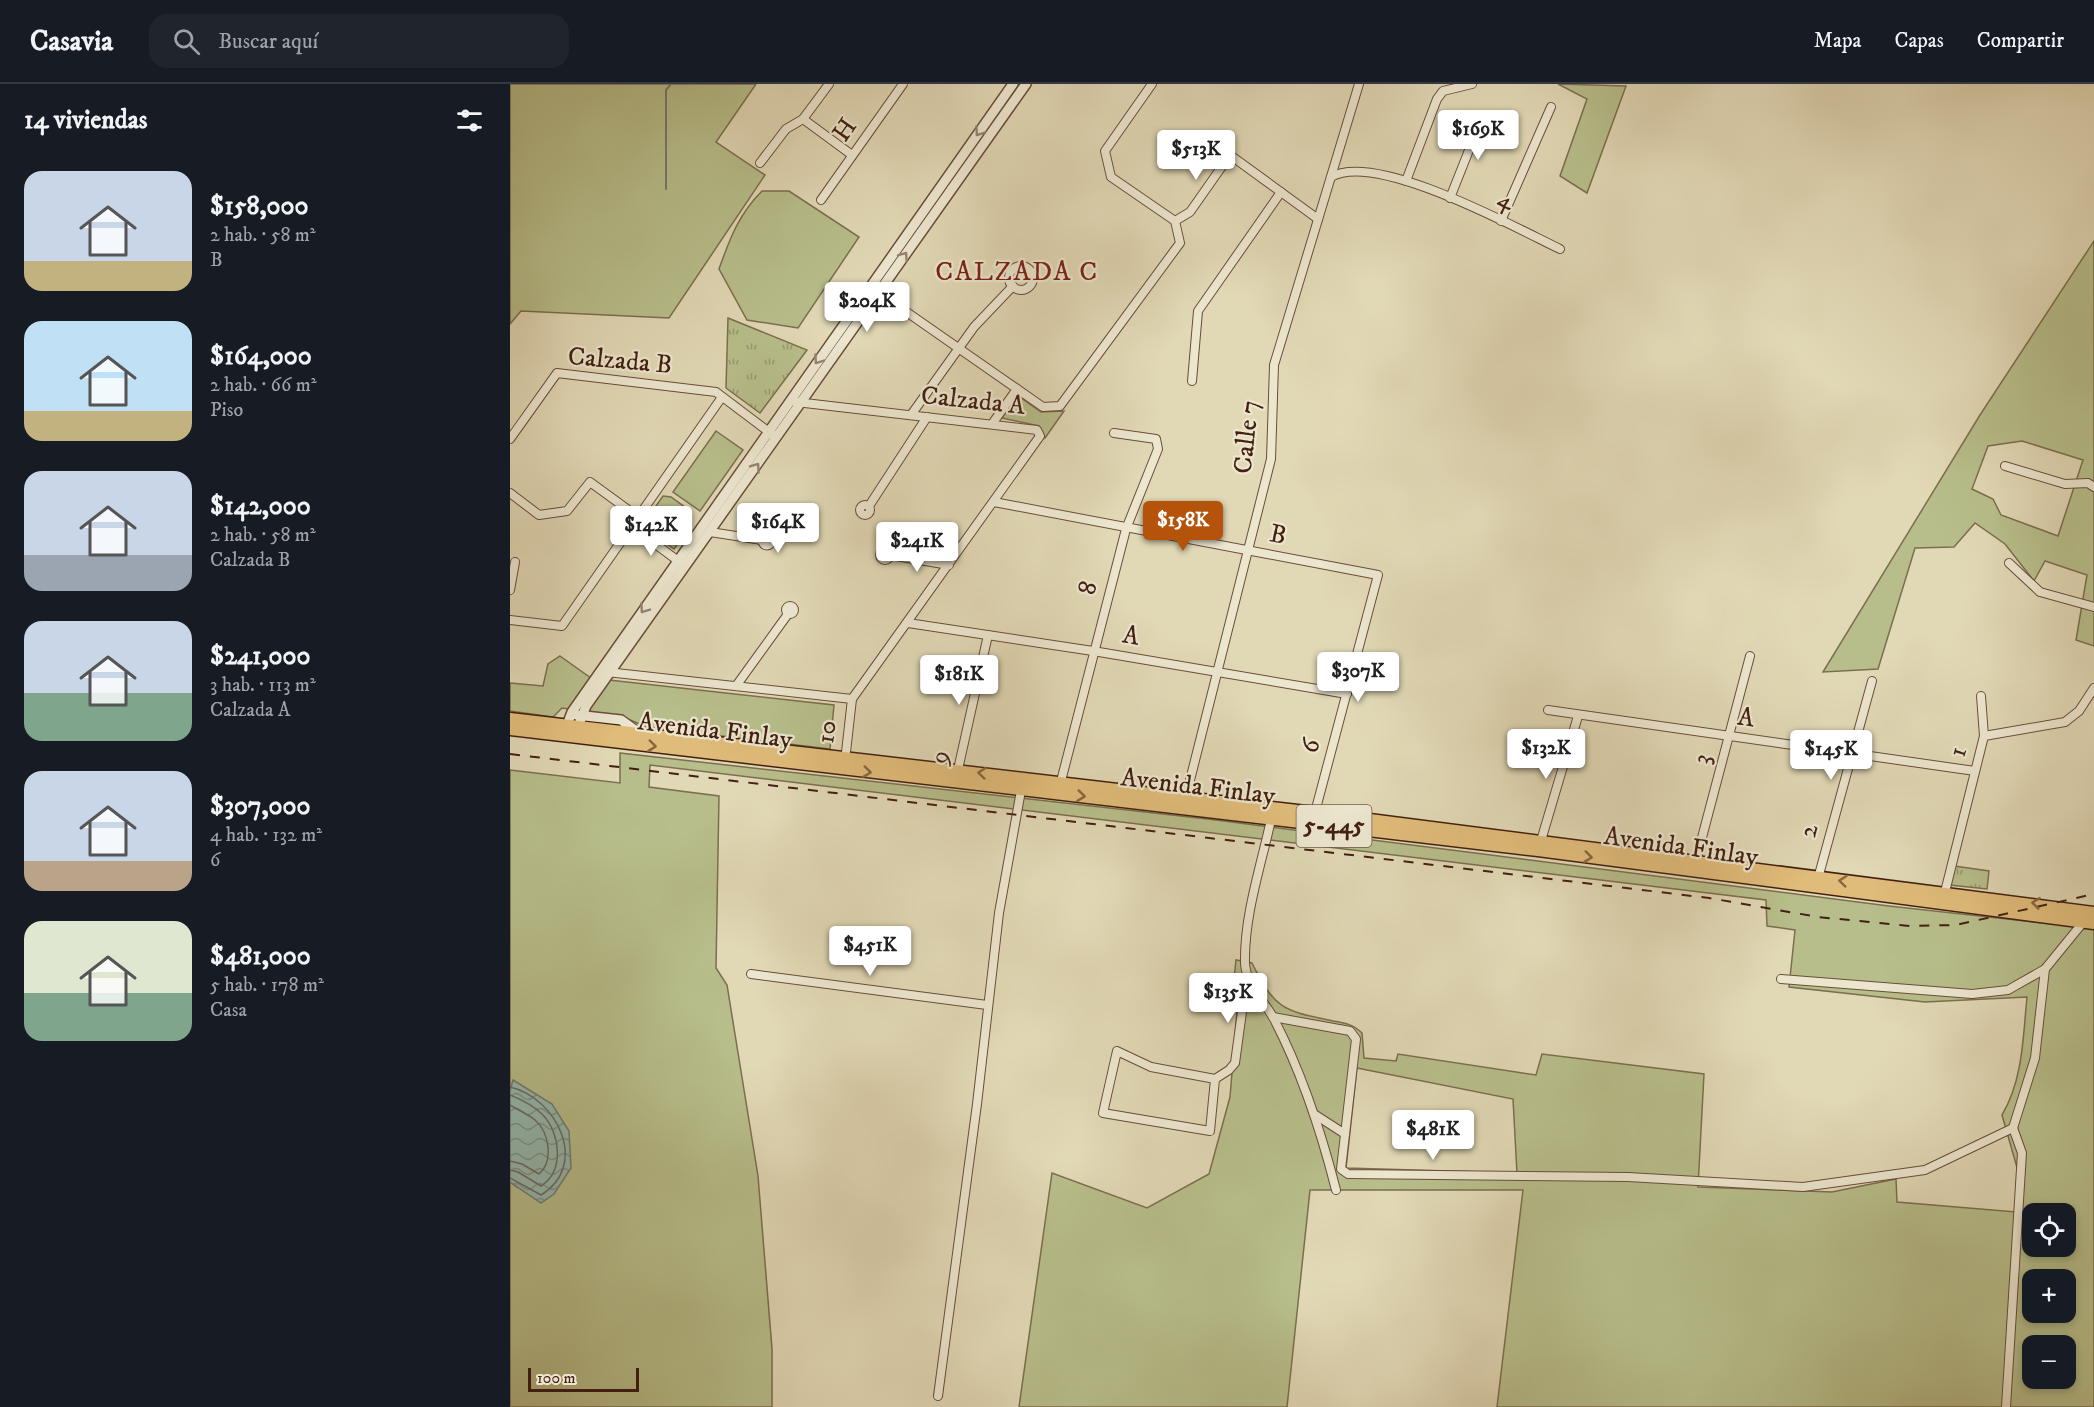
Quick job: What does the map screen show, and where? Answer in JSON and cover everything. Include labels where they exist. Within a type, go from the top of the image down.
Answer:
[{"type":"highway","name":"Avenida Finlay","points":[[510,719],[574,724],[845,763]]},
{"type":"highway","name":"Avenida Finlay","points":[[510,729],[574,724],[845,763],[1273,813],[2091,917]]},
{"type":"street","points":[[760,163],[786,129],[803,119],[829,84]]},
{"type":"street","name":"H","points":[[821,200],[903,84]]},
{"type":"street","points":[[574,724],[611,673],[768,431],[1013,84]]},
{"type":"street","points":[[574,724],[600,672],[682,564],[710,532],[1026,84]]},
{"type":"street","points":[[870,286],[1043,407],[1060,406],[1180,243],[1175,221],[1111,177],[1105,151],[1152,84]]},
{"type":"street","name":"Calle 7","points":[[1185,803],[1271,459],[1274,365],[1359,84]]},
{"type":"street","points":[[1406,181],[1437,99],[1443,91],[1472,84]]},
{"type":"street","points":[[1502,221],[1551,107]]},
{"type":"street","points":[[1450,198],[1483,115]]},
{"type":"street","points":[[803,119],[852,155]]},
{"type":"street","points":[[1175,221],[1190,212],[1230,155],[1318,219]]},
{"type":"street","name":"4","points":[[1331,177],[1342,171],[1355,170],[1406,181],[1450,198],[1560,249]]},
{"type":"street","points":[[1192,381],[1198,311],[1281,192]]},
{"type":"street","points":[[911,415],[974,327],[1013,286]]},
{"type":"street","name":"Calzada B","points":[[510,439],[557,373],[716,392],[777,437]]},
{"type":"street","points":[[992,424],[1017,389]]},
{"type":"street","points":[[510,620],[562,626],[722,397]]},
{"type":"street","name":"Calzada A","points":[[789,402],[1037,430],[1040,436],[852,699]]},
{"type":"street","points":[[869,506],[927,417]]},
{"type":"street","name":"8","points":[[1059,788],[1126,529],[1158,449],[1156,439],[1114,433]]},
{"type":"street","points":[[2005,466],[2065,484],[2088,483],[2094,487]]},
{"type":"street","points":[[510,493],[539,515],[567,511],[590,482],[638,516]]},
{"type":"street","name":"B","points":[[994,502],[1126,529],[1378,575]]},
{"type":"street","points":[[631,526],[682,564]]},
{"type":"street","points":[[710,532],[762,540]]},
{"type":"street","points":[[890,555],[949,565]]},
{"type":"street","points":[[510,590],[515,562]]},
{"type":"street","points":[[2009,563],[2040,592],[2094,607]]},
{"type":"street","name":"6","points":[[1313,818],[1378,575]]},
{"type":"street","points":[[736,687],[788,614]]},
{"type":"street","name":"A","points":[[908,623],[1093,651],[1347,694]]},
{"type":"street","name":"9","points":[[957,777],[988,635]]},
{"type":"street","name":"3","points":[[1694,867],[1750,657]]},
{"type":"street","points":[[600,672],[852,699]]},
{"type":"street","name":"2","points":[[1816,883],[1872,681]]},
{"type":"street","name":"1","points":[[1943,898],[1984,736],[2065,722],[2079,711],[2094,688]]},
{"type":"street","points":[[1981,696],[1984,736]]},
{"type":"street","name":"10","points":[[845,763],[852,699]]},
{"type":"street","name":"A","points":[[1548,710],[1975,771]]},
{"type":"street","points":[[1540,846],[1578,716]]},
{"type":"street","points":[[938,1396],[977,1104],[999,913],[1022,784]]},
{"type":"street","points":[[1273,813],[1250,919],[1245,963],[1247,975],[1258,997],[1273,1017],[1314,1114],[1336,1190]]},
{"type":"street","points":[[1781,979],[1972,994],[2008,990],[2046,969],[2091,917]]},
{"type":"street","points":[[2006,1407],[2022,1153],[2013,1128],[2035,1058],[2046,969]]},
{"type":"street","points":[[751,974],[987,1005]]},
{"type":"street","points":[[1215,1079],[1210,1131],[1103,1113],[1117,1051],[1151,1067],[1215,1079],[1229,1070],[1235,1063],[1247,975]]},
{"type":"street","points":[[1273,1017],[1350,1031],[1356,1039],[1341,1169],[1348,1174],[1628,1177],[1803,1187],[1925,1170],[2013,1128]]},
{"type":"street","points":[[1314,1114],[1345,1134]]},
{"type":"green space","points":[[510,84],[756,84],[716,142],[765,175],[669,318],[521,311],[510,324]]},
{"type":"green space","points":[[1558,84],[1626,86],[1587,193],[1560,176],[1587,99]]},
{"type":"green space","points":[[762,191],[789,191],[859,237],[798,328],[747,320],[719,269],[736,227]]},
{"type":"green space","points":[[2094,241],[2094,646],[2076,640],[2087,575],[2045,561],[2034,581],[2005,544],[1975,523],[1954,547],[1915,548],[1878,669],[1823,672],[1980,415]],"holes":[[[2022,441],[2083,460],[2058,536],[2001,515],[1993,499],[1972,489],[1988,446]]]},
{"type":"green space","points":[[728,318],[807,350],[760,413],[726,388]]},
{"type":"green space","points":[[1017,395],[1041,412],[1064,411],[1045,438],[1039,426],[1002,418]]},
{"type":"green space","points":[[716,431],[743,450],[700,511],[673,492]]},
{"type":"green space","points":[[663,496],[671,497],[689,510],[683,519],[691,525],[674,549],[642,526]]},
{"type":"green space","points":[[560,656],[591,678],[834,705],[830,749],[647,727],[623,717],[562,708],[553,717],[510,711],[510,683],[543,686],[548,664]]},
{"type":"green space","points":[[620,753],[1216,820],[1889,906],[2080,927],[2094,923],[2094,1407],[1497,1407],[1523,1190],[1310,1190],[1287,1407],[1019,1407],[1052,1173],[1147,1208],[1209,1174],[1230,1097],[1237,1011],[1231,1008],[1236,960],[1252,963],[1268,991],[1283,1006],[1303,1014],[1349,1024],[1359,1030],[1362,1033],[1364,1058],[1396,1061],[1398,1054],[1536,1075],[1542,1054],[1704,1074],[1698,1187],[1832,1192],[1896,1179],[1897,1202],[2016,1212],[2018,1171],[2002,1115],[2009,1102],[2018,1073],[2027,997],[1925,1002],[1789,987],[1795,930],[1767,926],[1766,900],[650,765],[649,787],[719,796],[716,968],[727,985],[758,1176],[772,1349],[772,1407],[510,1407],[510,1182],[517,1187],[513,1081],[510,1091],[510,770],[620,783]],"holes":[[[1357,1068],[1513,1099],[1517,1173],[1346,1168]]]},
{"type":"green space","points":[[1954,866],[1989,871],[1987,889],[1950,885]]},
{"type":"water","points":[[513,1080],[552,1104],[569,1131],[571,1168],[554,1194],[541,1203],[510,1182],[510,1091]]},
{"type":"waterway","points":[[666,189],[666,90],[671,84]]},
{"type":"railway","points":[[510,754],[1709,898],[1818,917],[1910,926],[1956,925],[2094,894]]},
{"type":"district","name":"CALZADA C","points":[[1017,272]]}]
